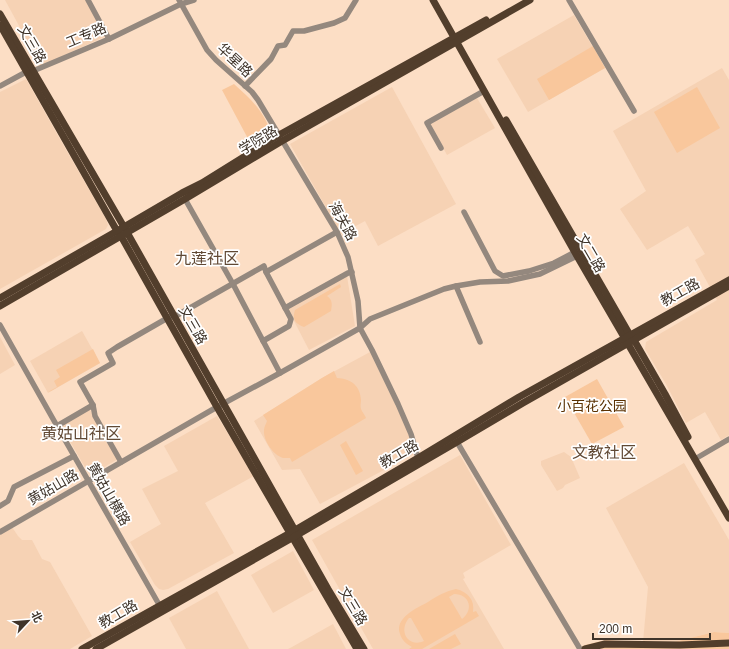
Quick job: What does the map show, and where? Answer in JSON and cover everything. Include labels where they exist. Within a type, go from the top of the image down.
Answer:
[{"type":"main road","name":"文二路","points":[[433,0],[457,38],[629,339]]},
{"type":"main road","name":"文二路","points":[[437,0],[484,91],[576,254],[665,394],[729,518]]},
{"type":"main road","name":"学院路","points":[[0,306],[122,232],[182,193],[457,38],[521,0]]},
{"type":"main road","name":"学院路","points":[[457,38],[530,0]]},
{"type":"main road","name":"文三路","points":[[0,14],[30,72],[294,534],[357,649]]},
{"type":"main road","name":"文三路","points":[[0,25],[30,72]]},
{"type":"main road","name":"学院路","points":[[0,298],[186,199],[280,138]]},
{"type":"main road","name":"教工路","points":[[82,649],[161,608],[457,442],[729,280]]},
{"type":"main road","name":"教工路","points":[[294,534],[519,398],[729,286]]},
{"type":"main road","name":"文二路","points":[[697,458],[729,511]]},
{"type":"main road","name":"文三路","points":[[294,534],[364,649]]},
{"type":"main road","name":"教工路","points":[[96,649],[161,608]]},
{"type":"main road","points":[[585,649],[605,644],[680,645],[729,642]]},
{"type":"street","points":[[88,0],[109,39]]},
{"type":"street","name":"工专路","points":[[0,86],[109,39],[180,2],[194,0]]},
{"type":"street","points":[[245,86],[271,59],[278,46],[285,45],[293,31],[304,31],[334,23],[345,18],[356,0]]},
{"type":"street","points":[[570,0],[634,111]]},
{"type":"street","name":"华星路","points":[[180,2],[207,50],[258,100],[280,138]]},
{"type":"street","points":[[441,148],[427,124],[484,91]]},
{"type":"street","name":"海关路","points":[[280,138],[337,232],[348,257],[358,301],[360,328]]},
{"type":"street","points":[[186,199],[280,373]]},
{"type":"street","points":[[464,212],[495,271],[503,276],[529,271],[576,254]]},
{"type":"street","points":[[266,272],[337,232]]},
{"type":"street","name":"黄姑山路","points":[[0,532],[121,462],[360,328],[370,319],[444,289],[480,282],[508,281],[540,274],[576,254]]},
{"type":"street","points":[[121,462],[95,416],[93,405],[80,382],[113,363],[108,353],[264,266],[291,319],[289,326],[262,341]]},
{"type":"street","points":[[286,308],[352,272]]},
{"type":"street","points":[[456,286],[480,342]]},
{"type":"street","name":"黄姑山横路","points":[[0,325],[56,426],[161,608]]},
{"type":"street","points":[[360,328],[398,404],[411,434],[418,458]]},
{"type":"street","points":[[56,426],[93,405]]},
{"type":"street","points":[[697,458],[729,439]]},
{"type":"street","points":[[457,442],[580,649]]},
{"type":"street","points":[[0,506],[8,501],[14,487],[74,456]]},
{"type":"shaded area","points":[[5,0],[87,0],[104,37],[41,66]]},
{"type":"shaded area","points":[[574,15],[605,68],[528,112],[497,59]]},
{"type":"shaded area","points":[[722,68],[729,80],[729,435],[721,440],[705,412],[686,423],[666,384],[645,349],[646,342],[717,300],[695,260],[705,254],[688,226],[647,250],[620,209],[646,191],[613,131]]},
{"type":"shaded area","points":[[26,79],[108,225],[106,229],[0,289],[0,92]]},
{"type":"shaded area","points":[[392,87],[456,204],[378,246],[365,221],[341,234],[290,144]]},
{"type":"shaded area","points":[[477,98],[495,128],[447,155],[430,124]]},
{"type":"shaded area","points":[[347,276],[355,326],[309,350],[288,308]]},
{"type":"shaded area","points":[[82,331],[100,363],[48,393],[30,361]]},
{"type":"shaded area","points":[[0,337],[15,365],[0,374]]},
{"type":"shaded area","points":[[370,352],[405,424],[414,454],[320,504],[300,469],[282,470],[254,421],[322,378]]},
{"type":"shaded area","points":[[89,408],[118,459],[94,473],[86,469],[60,424]]},
{"type":"shaded area","points":[[217,416],[254,476],[205,503],[234,553],[168,589],[159,589],[155,585],[130,542],[161,524],[142,489],[178,471],[164,446]]},
{"type":"shaded area","points":[[564,452],[571,457],[580,478],[565,485],[557,491],[541,465],[541,461]]},
{"type":"shaded area","points":[[460,455],[511,545],[463,573],[465,578],[463,579],[504,649],[373,649],[312,540]]},
{"type":"shaded area","points":[[684,463],[729,540],[729,633],[714,632],[666,644],[643,642],[648,587],[606,508]]},
{"type":"shaded area","points":[[12,527],[22,540],[32,540],[42,559],[50,562],[92,636],[70,649],[0,649],[0,535]]},
{"type":"shaded area","points":[[293,551],[314,590],[273,613],[251,575]]},
{"type":"shaded area","points":[[217,591],[249,649],[186,649],[169,618]]},
{"type":"shaded area","points":[[333,624],[346,649],[288,649],[292,647]]},
{"type":"green space","points":[[593,46],[605,68],[549,100],[537,79]]},
{"type":"green space","points":[[234,84],[256,105],[263,115],[270,130],[271,136],[253,148],[222,90]]},
{"type":"green space","points":[[697,87],[720,128],[677,153],[654,112]]},
{"type":"green space","points":[[340,284],[341,287],[327,296],[331,301],[331,311],[304,327],[296,323],[294,319],[295,310]]},
{"type":"green space","points":[[93,349],[100,363],[51,391],[48,392],[57,387],[54,381],[60,377],[56,370]]},
{"type":"green space","points":[[334,371],[337,378],[350,381],[357,387],[361,400],[361,409],[366,418],[292,462],[290,458],[283,458],[276,454],[269,447],[265,438],[264,429],[267,421],[263,415]]},
{"type":"green space","name":"小百花公园","points":[[597,379],[624,427],[592,444],[565,397]]},
{"type":"green space","points":[[346,441],[363,471],[356,475],[340,445]]},
{"type":"green space","points":[[452,590],[460,590],[467,594],[472,600],[473,612],[476,611],[479,616],[422,649],[409,649],[412,647],[404,642],[400,634],[399,628],[403,618],[418,607]],"holes":[[[454,594],[464,597],[468,603],[468,611],[462,619],[449,597]],[[409,618],[411,618],[424,641],[418,643],[413,642],[406,637],[404,628]]]},
{"type":"green space","points":[[714,632],[729,633],[729,649],[578,649],[585,645],[606,640],[666,644]]},
{"type":"green space","points":[[455,634],[461,644],[451,649],[429,649]]},
{"type":"district","name":"九莲社区","points":[[207,258]]},
{"type":"district","name":"黄姑山社区","points":[[81,433]]},
{"type":"district","name":"文教社区","points":[[604,452]]}]
